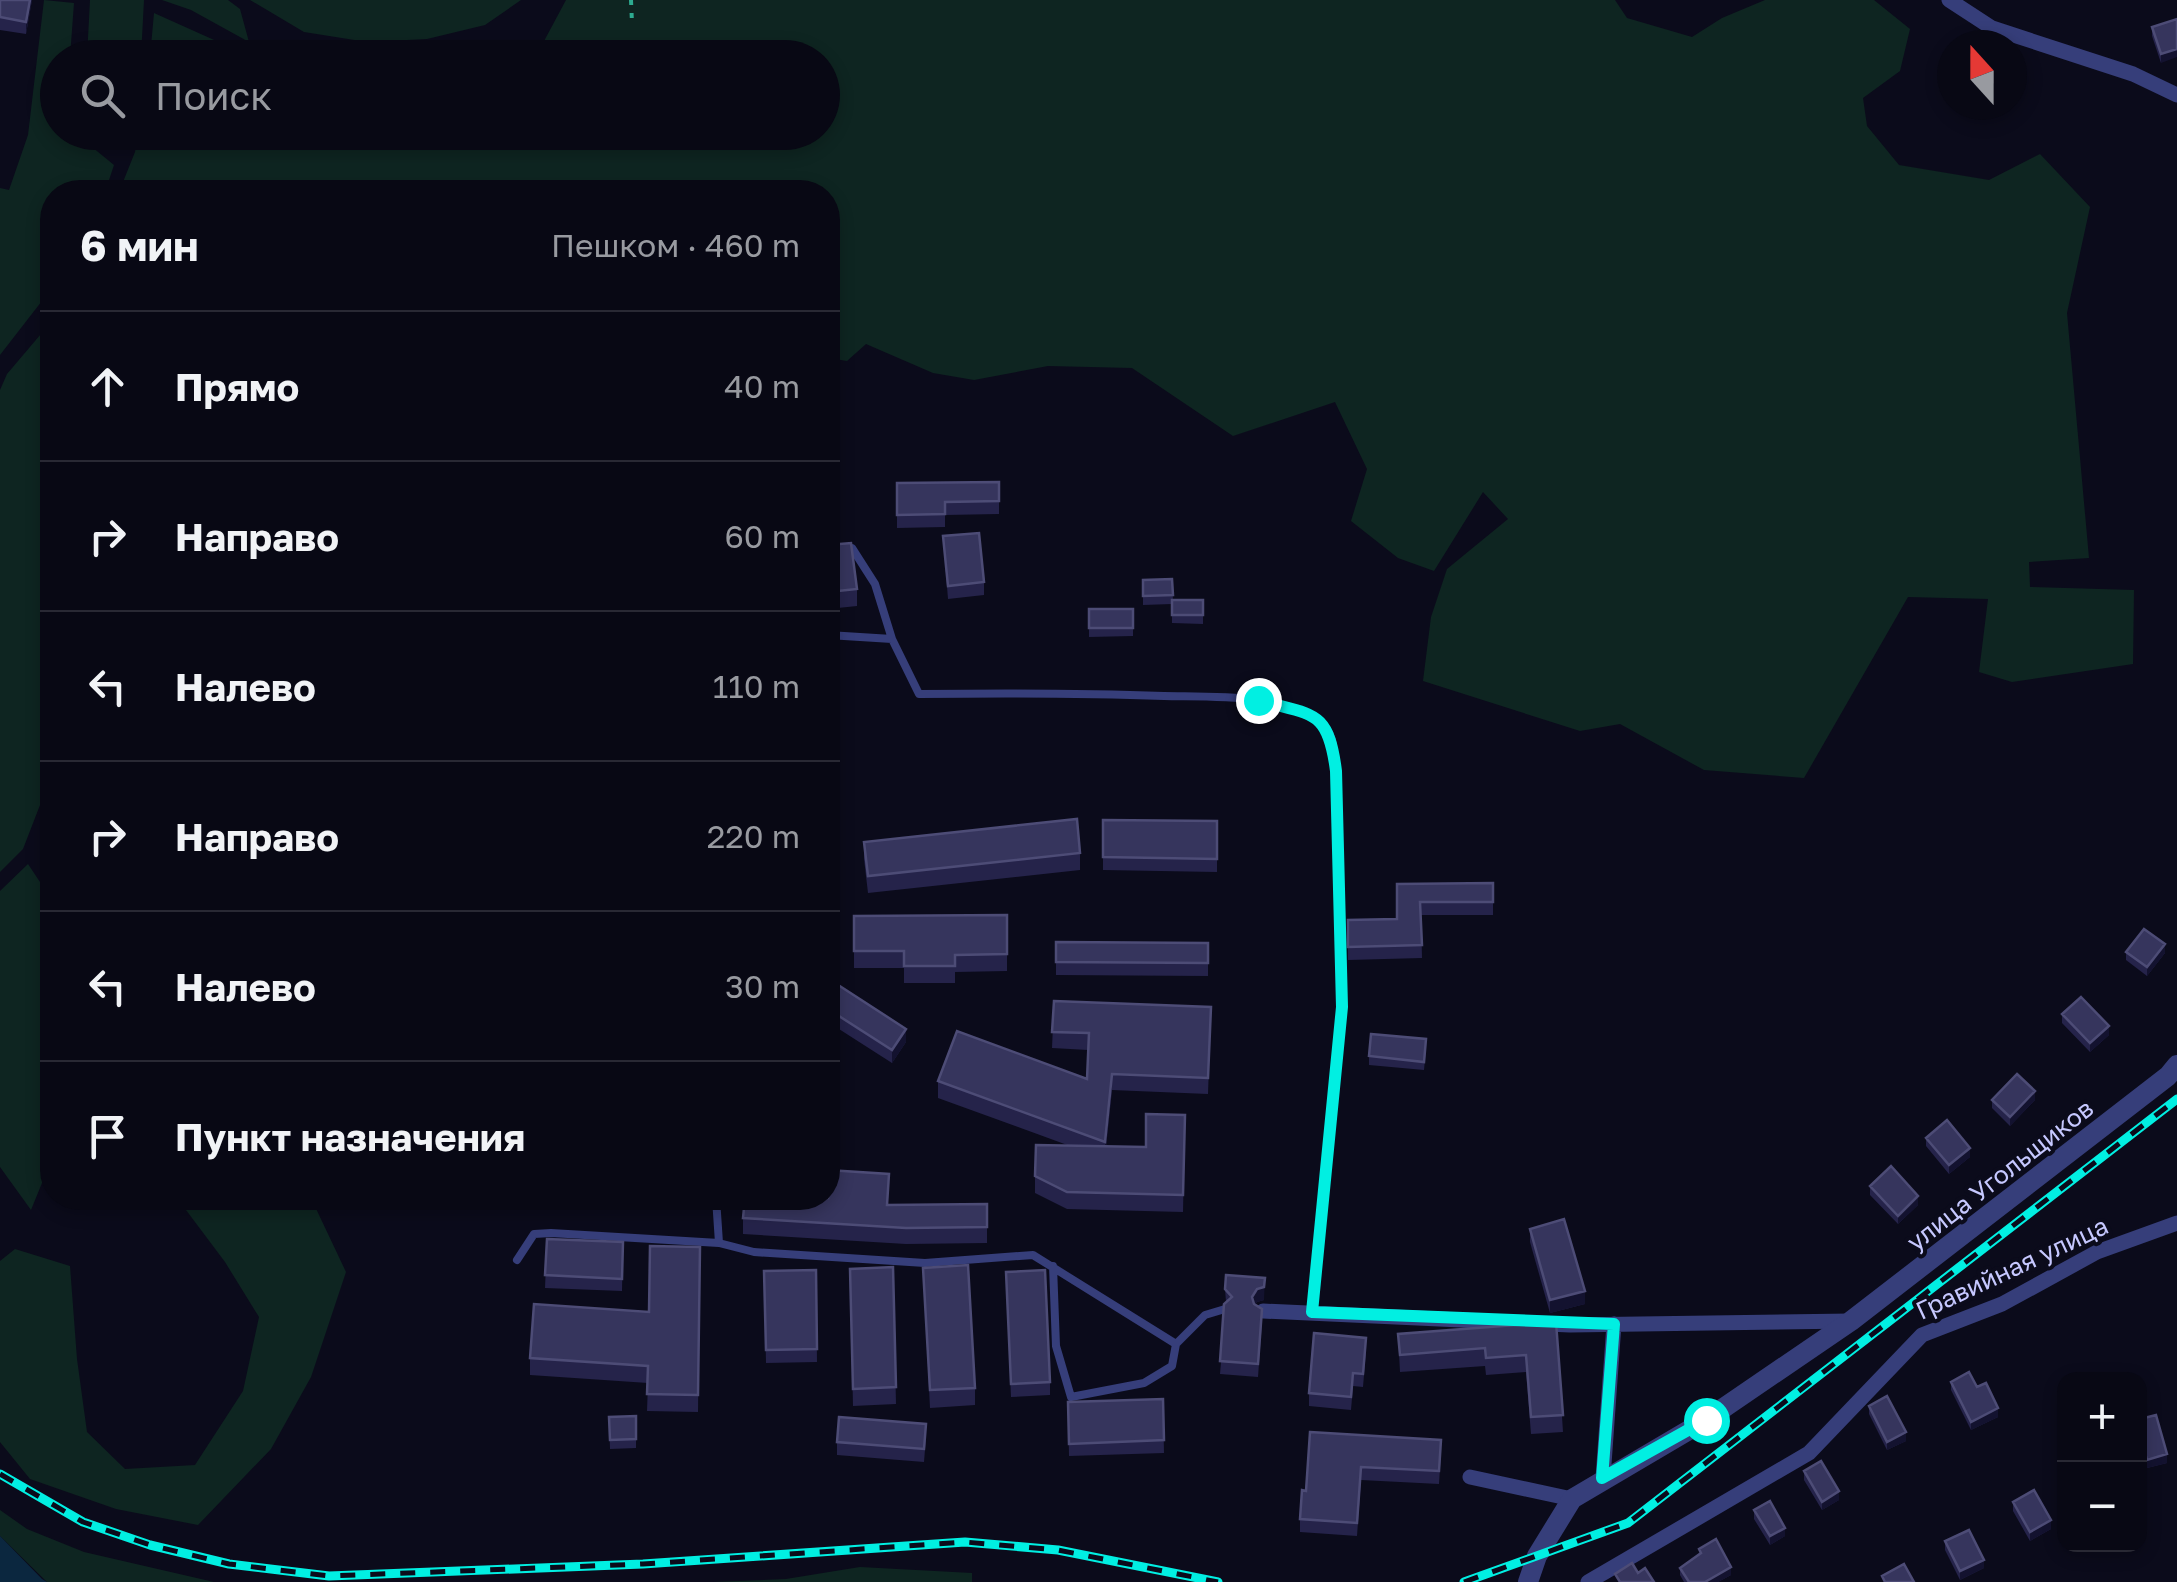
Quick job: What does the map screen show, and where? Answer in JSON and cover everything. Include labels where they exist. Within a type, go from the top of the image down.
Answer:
[{"type":"street","points":[[1950,0],[1992,28],[2133,74],[2177,94]]},
{"type":"street","name":"улица Угольщиков","points":[[1572,1499],[1706,1420],[1852,1321],[2168,1076],[2177,1065]]},
{"type":"street","name":"Гравийная улица","points":[[1588,1582],[1809,1453],[1922,1335],[2002,1304],[2096,1252],[2177,1223]]},
{"type":"street","points":[[1263,1311],[1614,1324],[1852,1321]]},
{"type":"street","points":[[1602,1478],[1614,1324]]},
{"type":"street","points":[[1470,1478],[1572,1499],[1537,1556],[1528,1582]]},
{"type":"lane","points":[[840,549],[852,548],[875,584],[892,639],[919,694],[1100,693],[1258,700],[1324,723],[1331,736],[1336,771],[1342,1007],[1312,1312]]},
{"type":"lane","points":[[840,636],[892,639]]},
{"type":"lane","points":[[717,1210],[719,1243]]},
{"type":"lane","points":[[517,1260],[534,1234],[551,1233],[719,1243],[754,1252],[926,1263],[1033,1255],[1176,1344]]},
{"type":"lane","points":[[1053,1266],[1056,1346],[1071,1398],[1144,1384],[1172,1366],[1176,1344],[1206,1315],[1225,1309]]},
{"type":"path","points":[[631,0],[632,22]]},
{"type":"green space","points":[[44,0],[74,3],[71,40],[40,40],[40,150],[96,150],[114,165],[109,180],[40,180],[40,303],[0,355],[0,188],[9,190],[28,135]]},
{"type":"green space","points":[[90,0],[144,0],[142,40],[88,40]]},
{"type":"green space","points":[[162,0],[228,0],[240,9],[248,40],[245,40],[191,10]]},
{"type":"green space","points":[[250,0],[521,0],[485,25],[427,39],[354,40],[304,32]]},
{"type":"green space","points":[[566,0],[1615,0],[1627,18],[1692,37],[1722,18],[1765,0],[1874,0],[1910,29],[1900,71],[1863,98],[1867,126],[1899,165],[1989,180],[2040,154],[2090,207],[2067,313],[2089,558],[2029,562],[2030,587],[2134,590],[2133,664],[2012,682],[1979,672],[1988,599],[1908,597],[1804,778],[1704,770],[1620,724],[1580,731],[1423,681],[1431,617],[1447,569],[1508,519],[1483,492],[1434,571],[1398,558],[1351,521],[1367,469],[1335,402],[1233,436],[1132,368],[1048,366],[974,380],[933,373],[866,344],[847,361],[840,360],[840,180],[124,180],[135,150],[840,150],[840,40],[545,40]]},
{"type":"green space","points":[[154,13],[214,40],[152,40]]},
{"type":"green space","points":[[40,335],[40,805],[23,849],[0,872],[0,390],[7,374]]},
{"type":"green space","points":[[28,864],[40,882],[40,1188],[31,1210],[0,1167],[0,891]]},
{"type":"green space","points":[[186,1210],[317,1210],[346,1272],[311,1377],[271,1449],[198,1525],[116,1509],[30,1479],[0,1442],[0,1261],[15,1249],[70,1266],[87,1432],[125,1469],[195,1465],[243,1391],[259,1317]]},
{"type":"green space","points":[[0,1510],[27,1529],[84,1552],[214,1582],[47,1582],[0,1536]]},
{"type":"green space","points":[[860,1567],[972,1573],[972,1582],[713,1582],[786,1579]]},
{"type":"water","points":[[0,1536],[42,1579],[47,1582],[0,1582]]},
{"type":"building","points":[[0,0],[30,0],[26,22],[0,17]]},
{"type":"building","points":[[2177,19],[2177,49],[2161,54],[2152,27]]},
{"type":"building","points":[[999,482],[999,501],[945,502],[945,514],[897,515],[897,483]]},
{"type":"building","points":[[979,533],[984,582],[948,586],[943,536]]},
{"type":"building","points":[[851,543],[857,589],[840,591],[840,544]]},
{"type":"building","points":[[1172,579],[1173,595],[1143,596],[1143,580]]},
{"type":"building","points":[[1172,600],[1203,600],[1203,615],[1172,615]]},
{"type":"building","points":[[1089,609],[1133,609],[1133,628],[1089,628]]},
{"type":"building","points":[[1077,819],[1080,853],[868,876],[864,842]]},
{"type":"building","points":[[1103,820],[1217,821],[1217,859],[1103,857]]},
{"type":"building","points":[[1493,883],[1493,902],[1420,902],[1422,945],[1348,947],[1348,920],[1397,919],[1397,884]]},
{"type":"building","points":[[1007,915],[1007,954],[955,955],[955,966],[904,966],[904,951],[854,951],[854,916]]},
{"type":"building","points":[[2144,929],[2165,944],[2147,967],[2126,952]]},
{"type":"building","points":[[1056,942],[1208,943],[1208,963],[1056,962]]},
{"type":"building","points":[[840,986],[906,1029],[892,1050],[840,1017]]},
{"type":"building","points":[[2081,997],[2109,1026],[2090,1043],[2062,1014]]},
{"type":"building","points":[[1054,1001],[1211,1007],[1208,1078],[1112,1074],[1105,1142],[938,1081],[957,1031],[1087,1079],[1089,1033],[1052,1032]]},
{"type":"building","points":[[1371,1034],[1426,1039],[1424,1062],[1369,1056]]},
{"type":"building","points":[[2017,1074],[2035,1091],[2010,1117],[1992,1100]]},
{"type":"building","points":[[1146,1114],[1185,1115],[1183,1195],[1067,1192],[1035,1176],[1036,1145],[1146,1147]]},
{"type":"building","points":[[1947,1120],[1970,1148],[1949,1165],[1926,1138]]},
{"type":"building","points":[[1891,1166],[1918,1196],[1898,1216],[1870,1186]]},
{"type":"building","points":[[840,1171],[889,1174],[887,1205],[987,1204],[987,1227],[906,1228],[743,1218],[744,1210],[840,1210]]},
{"type":"building","points":[[1564,1219],[1585,1291],[1550,1300],[1530,1229]]},
{"type":"building","points":[[547,1239],[623,1242],[622,1279],[545,1275]]},
{"type":"building","points":[[650,1246],[700,1247],[698,1395],[647,1394],[648,1366],[530,1358],[534,1304],[649,1312]]},
{"type":"building","points":[[968,1265],[975,1388],[930,1390],[923,1268]]},
{"type":"building","points":[[893,1267],[896,1387],[853,1389],[850,1269]]},
{"type":"building","points":[[816,1270],[817,1349],[766,1350],[764,1271]]},
{"type":"building","points":[[1045,1270],[1050,1382],[1011,1384],[1006,1272]]},
{"type":"building","points":[[1226,1275],[1265,1278],[1264,1287],[1252,1297],[1262,1309],[1258,1364],[1220,1361],[1224,1304],[1232,1297],[1225,1289]]},
{"type":"building","points":[[1556,1322],[1563,1415],[1531,1417],[1526,1355],[1486,1358],[1485,1348],[1400,1355],[1398,1334]]},
{"type":"building","points":[[1314,1333],[1366,1338],[1363,1374],[1353,1373],[1351,1397],[1309,1393]]},
{"type":"building","points":[[1969,1372],[1977,1387],[1986,1383],[1998,1408],[1971,1422],[1951,1382]]},
{"type":"building","points":[[1887,1396],[1906,1432],[1887,1442],[1869,1406]]},
{"type":"building","points":[[1163,1399],[1164,1440],[1069,1444],[1068,1402]]},
{"type":"building","points":[[2156,1415],[2167,1454],[2147,1460],[2147,1417]]},
{"type":"building","points":[[636,1416],[636,1439],[610,1440],[609,1417]]},
{"type":"building","points":[[839,1417],[926,1424],[924,1449],[837,1442]]},
{"type":"building","points":[[1310,1432],[1441,1440],[1439,1471],[1361,1467],[1357,1523],[1300,1519]]},
{"type":"building","points":[[1821,1461],[1839,1491],[1822,1502],[1804,1471]]},
{"type":"building","points":[[2034,1490],[2051,1520],[2030,1532],[2013,1502]]},
{"type":"building","points":[[1770,1501],[1785,1528],[1770,1536],[1754,1510]]},
{"type":"building","points":[[1969,1530],[1984,1560],[1960,1571],[1945,1541]]},
{"type":"building","points":[[1716,1539],[1731,1567],[1705,1582],[1689,1582],[1680,1568]]},
{"type":"building","points":[[1632,1563],[1638,1573],[1645,1568],[1654,1582],[1620,1582],[1615,1574]]},
{"type":"building","points":[[1904,1564],[1914,1582],[1885,1582],[1882,1576]]},
{"type":"railway","points":[[1464,1582],[1628,1523],[2177,1099]]},
{"type":"railway","points":[[0,1474],[83,1522],[150,1545],[229,1564],[329,1576],[643,1564],[965,1542],[1058,1550],[1218,1582]]},
{"type":"route","points":[[1258,700],[1324,723],[1331,736],[1336,771],[1342,1007],[1312,1312],[1614,1324],[1602,1478],[1706,1420]]}]
